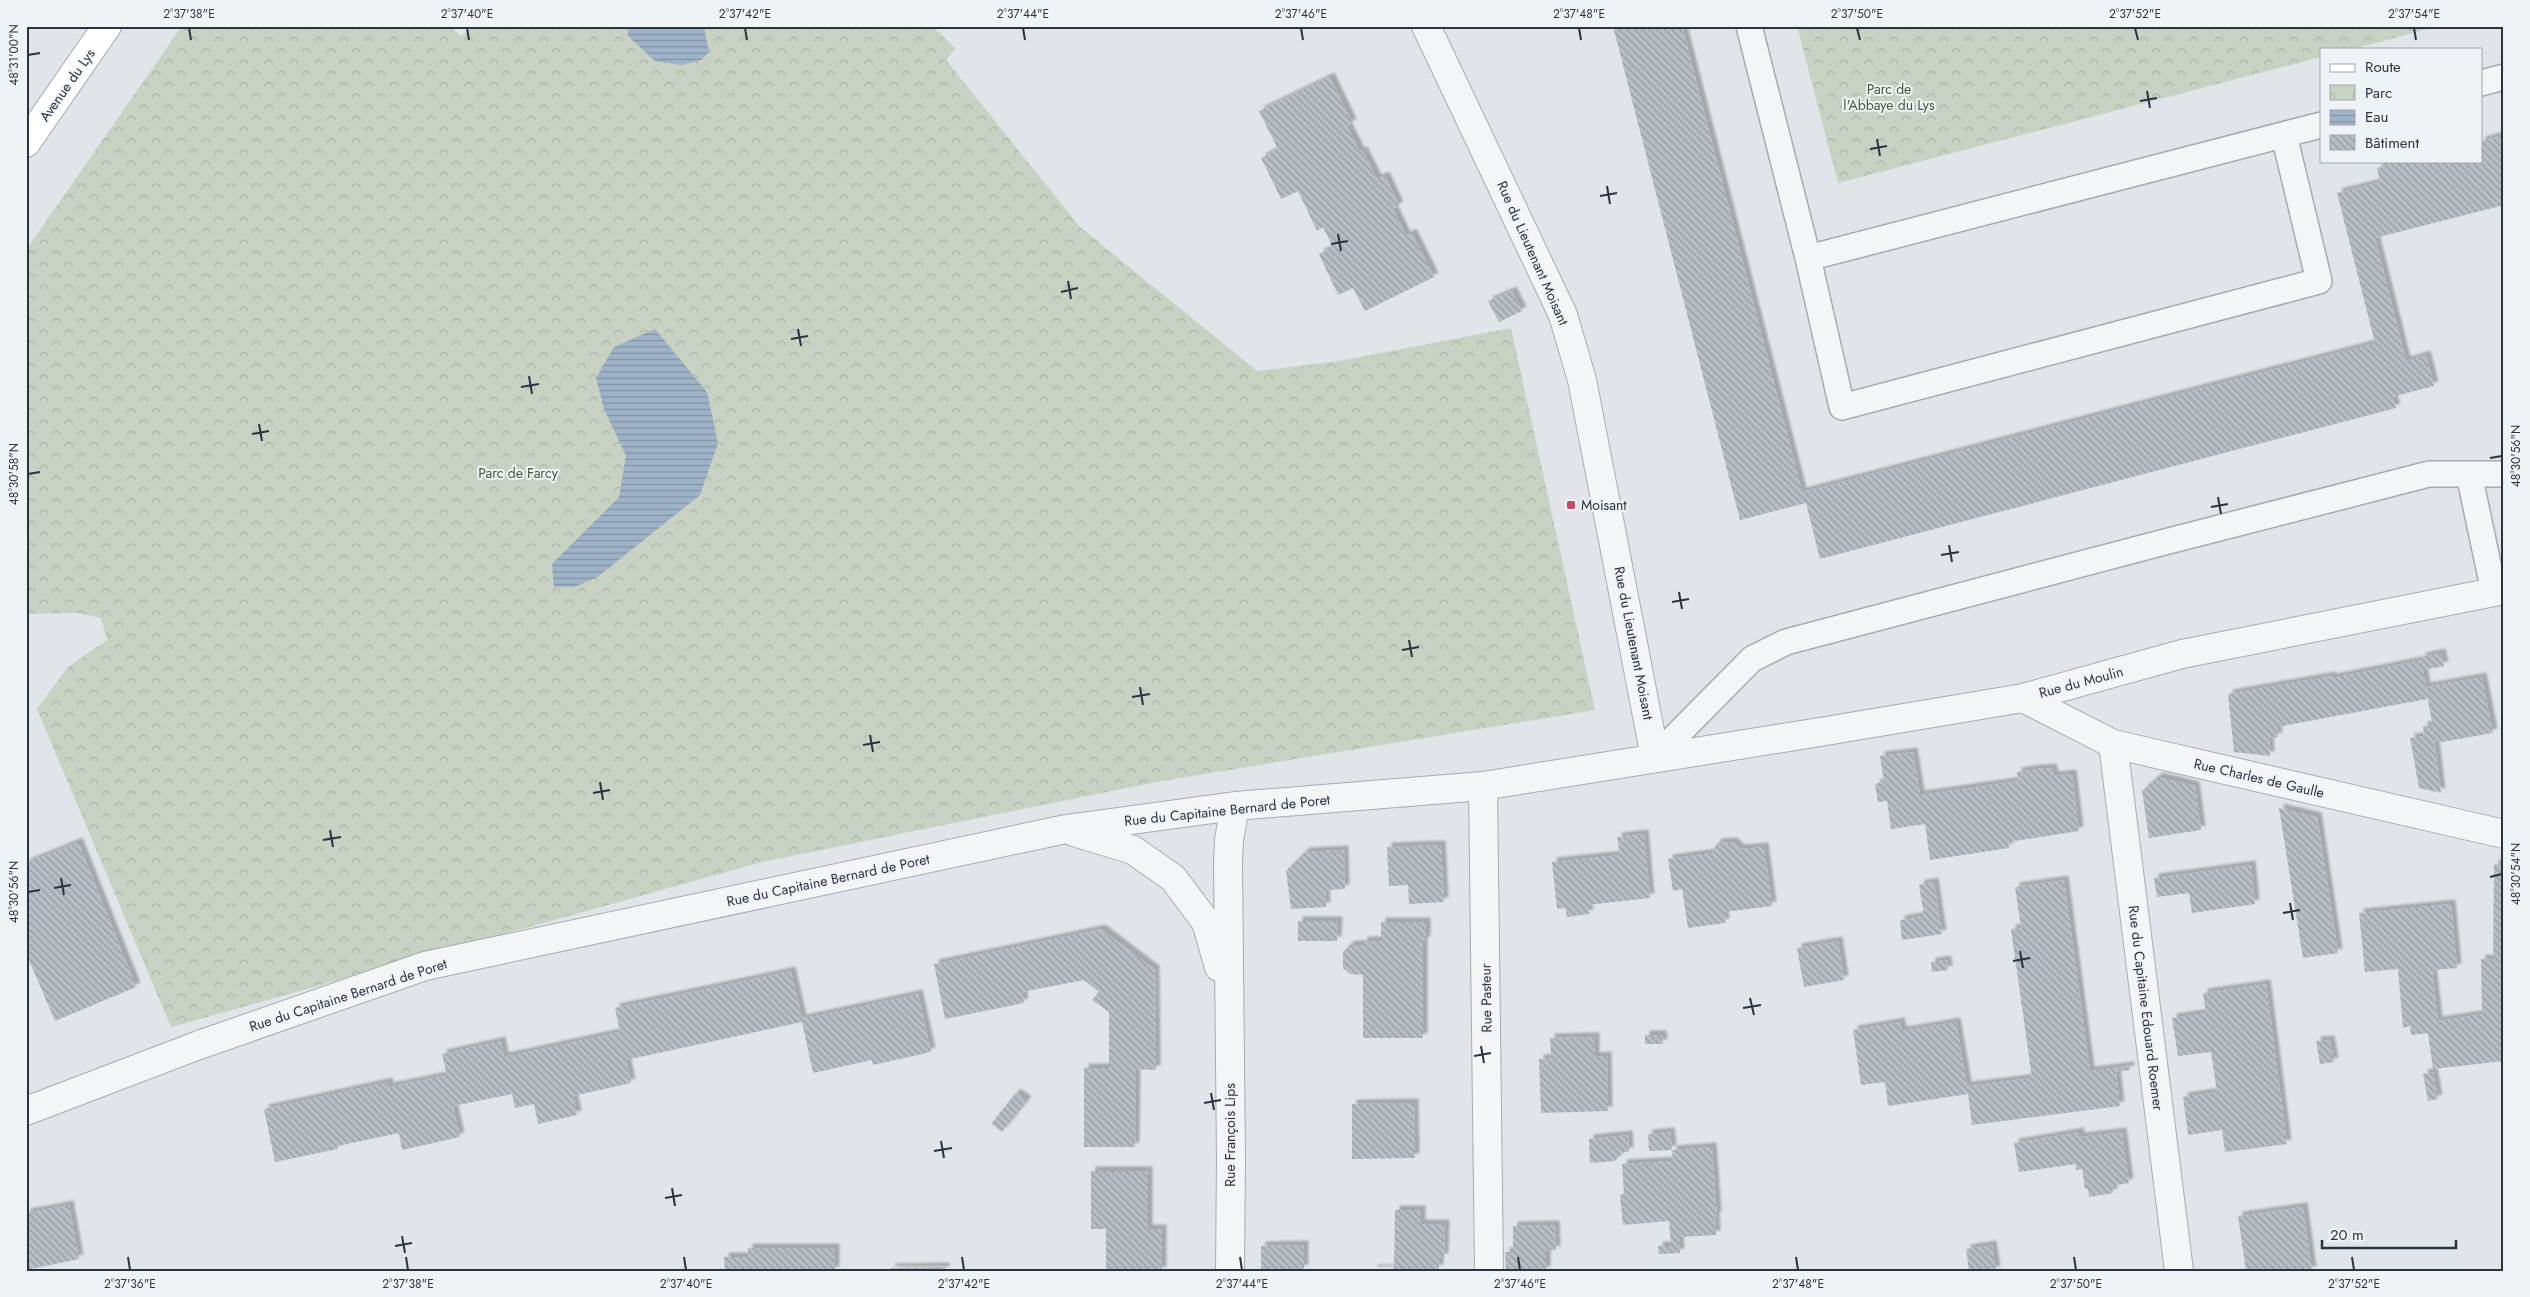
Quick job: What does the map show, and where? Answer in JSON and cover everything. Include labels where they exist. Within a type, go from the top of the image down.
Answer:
[{"type":"main road","name":"Avenue du Lys","points":[[27,141],[107,26]]},
{"type":"street","name":"Rue du Lieutenant Moisant","points":[[1426,26],[1563,314],[1582,380],[1655,757]]},
{"type":"street","name":"Rue du Moulin","points":[[1655,757],[2023,698],[2182,654],[2499,591]]},
{"type":"street","name":"Rue Charles de Gaulle","points":[[2023,698],[2113,744],[2504,834]]},
{"type":"street","name":"Rue du Capitaine Edouard Roemer","points":[[2113,744],[2179,1271]]},
{"type":"street","name":"Rue du Capitaine Bernard de Poret","points":[[26,1111],[199,1045],[426,966],[1066,830],[1235,806],[1483,786],[1655,757]]},
{"type":"street","name":"Rue Pasteur","points":[[1483,786],[1488,1271]]},
{"type":"street","name":"Rue François Lips","points":[[1230,1271],[1231,1160],[1228,840],[1235,806]]},
{"type":"street","name":"Rue François Lips","points":[[1066,830],[1133,850],[1173,878],[1206,922],[1229,1000]]},
{"type":"lane","points":[[1749,26],[1808,258],[1842,407],[2319,282],[2284,135]]},
{"type":"lane","points":[[2482,83],[2504,77]]},
{"type":"lane","points":[[1808,258],[2320,125]]},
{"type":"lane","points":[[1655,757],[1752,660],[1786,642],[2148,546],[2430,474],[2504,474]]},
{"type":"lane","points":[[2469,474],[2499,591]]},
{"type":"green space","name":"Parc de Farcy","points":[[182,26],[449,26],[461,36],[475,26],[932,26],[955,48],[946,60],[1080,227],[1257,371],[1339,361],[1511,328],[1595,710],[1156,782],[762,862],[171,1027],[37,709],[68,667],[107,640],[101,618],[78,613],[26,614],[26,250]]},
{"type":"green space","name":"Parc de l'Abbaye du Lys","points":[[1797,26],[2439,26],[2357,48],[2320,48],[2320,57],[1838,183]]},
{"type":"water","points":[[631,26],[704,26],[709,52],[701,60],[681,65],[655,61],[628,36],[628,29]]},
{"type":"water","points":[[655,329],[707,392],[718,443],[700,495],[596,578],[574,587],[554,587],[552,564],[619,497],[626,456],[604,409],[596,378],[614,347]]},
{"type":"building","points":[[1613,26],[1682,26],[1802,492],[2375,343],[2337,193],[2380,182],[2377,168],[2399,162],[2482,162],[2482,141],[2504,135],[2504,205],[2375,238],[2406,361],[2426,355],[2434,386],[2392,397],[2396,408],[1820,559],[1806,503],[1740,520]]},
{"type":"building","points":[[1330,77],[1352,123],[1347,126],[1360,152],[1363,151],[1377,179],[1385,176],[1399,206],[1393,209],[1406,236],[1412,233],[1434,277],[1365,311],[1353,288],[1338,295],[1319,254],[1333,247],[1323,227],[1317,231],[1298,191],[1281,199],[1261,158],[1278,149],[1259,111]]},
{"type":"building","points":[[1512,291],[1522,311],[1499,322],[1488,301]]},
{"type":"building","points":[[2441,653],[2444,666],[2423,670],[2426,687],[2482,677],[2493,733],[2436,743],[2426,690],[2427,699],[2277,727],[2278,737],[2269,738],[2270,756],[2234,752],[2228,694],[2331,676],[2332,678],[2422,660],[2421,657]]},
{"type":"building","points":[[2432,725],[2441,793],[2419,788],[2410,738],[2424,736],[2423,726]]},
{"type":"building","points":[[1913,752],[1920,795],[2018,781],[2017,772],[2037,769],[2052,768],[2054,776],[2072,774],[2079,831],[2008,842],[2009,848],[1930,860],[1925,824],[1891,829],[1887,801],[1878,802],[1875,784],[1884,782],[1880,756]]},
{"type":"building","points":[[2158,777],[2195,786],[2201,830],[2149,838],[2142,791]]},
{"type":"building","points":[[2279,808],[2317,817],[2338,953],[2303,958]]},
{"type":"building","points":[[1644,834],[1650,898],[1587,905],[1589,914],[1567,917],[1565,908],[1557,909],[1552,862],[1620,855],[1617,837]]},
{"type":"building","points":[[78,842],[136,987],[55,1021],[26,953],[26,863]]},
{"type":"building","points":[[1733,842],[1740,849],[1764,847],[1772,906],[1724,912],[1725,923],[1688,928],[1682,889],[1673,891],[1668,859],[1712,853],[1717,843]]},
{"type":"building","points":[[1441,845],[1444,902],[1409,904],[1408,885],[1389,886],[1387,847]]},
{"type":"building","points":[[1344,850],[1345,889],[1325,890],[1326,907],[1291,909],[1286,871],[1305,852]]},
{"type":"building","points":[[2494,864],[2504,865],[2504,1061],[2433,1069],[2428,1033],[2411,1035],[2410,1026],[2403,1028],[2398,969],[2365,972],[2359,913],[2451,904],[2457,968],[2432,970],[2438,1021],[2482,1014],[2481,959],[2493,960]]},
{"type":"building","points":[[2251,865],[2255,904],[2192,913],[2189,893],[2157,897],[2154,878]]},
{"type":"building","points":[[2064,880],[2090,1071],[2130,1066],[2130,1070],[2116,1072],[2120,1106],[1972,1125],[1968,1094],[1888,1106],[1885,1082],[1861,1085],[1853,1030],[1900,1022],[1902,1031],[1956,1022],[1967,1086],[2032,1078],[2011,929],[2021,928],[2015,887]]},
{"type":"building","points":[[1934,882],[1942,934],[1902,940],[1900,920],[1924,916],[1919,885]]},
{"type":"building","points":[[1298,921],[1338,921],[1337,941],[1298,941]]},
{"type":"building","points":[[1381,922],[1426,922],[1426,941],[1423,941],[1423,1038],[1363,1038],[1363,975],[1350,974],[1343,968],[1343,952],[1350,945],[1363,945],[1363,941],[1381,941]]},
{"type":"building","points":[[1101,929],[1155,970],[1156,1070],[1136,1069],[1135,1147],[1084,1147],[1084,1068],[1109,1068],[1109,1012],[1092,1000],[1099,992],[1084,980],[1022,992],[1024,1003],[945,1019],[934,964]]},
{"type":"building","points":[[1838,941],[1844,980],[1804,987],[1797,948]]},
{"type":"building","points":[[1947,960],[1948,970],[1932,972],[1931,962]]},
{"type":"building","points":[[791,971],[802,1019],[918,994],[931,1052],[873,1065],[872,1060],[813,1073],[802,1022],[626,1060],[631,1083],[573,1096],[577,1115],[538,1124],[534,1104],[515,1108],[512,1094],[453,1106],[460,1137],[402,1150],[399,1133],[337,1146],[338,1149],[275,1162],[264,1109],[388,1082],[389,1087],[447,1075],[442,1054],[501,1041],[504,1057],[620,1032],[615,1008]]},
{"type":"building","points":[[2266,984],[2287,1144],[2225,1152],[2222,1130],[2188,1135],[2183,1097],[2217,1092],[2211,1052],[2178,1056],[2172,1018],[2206,1013],[2203,993]]},
{"type":"building","points":[[1645,1035],[1662,1035],[1663,1044],[1645,1044]]},
{"type":"building","points":[[1595,1037],[1595,1057],[1607,1056],[1608,1111],[1541,1113],[1539,1059],[1551,1058],[1550,1038]]},
{"type":"building","points":[[2330,1040],[2334,1062],[2320,1064],[2316,1041]]},
{"type":"building","points":[[2433,1072],[2438,1099],[2428,1101],[2423,1074]]},
{"type":"building","points":[[1016,1093],[1027,1101],[1002,1132],[991,1124]]},
{"type":"building","points":[[1414,1103],[1415,1158],[1352,1159],[1352,1104]]},
{"type":"building","points":[[1670,1132],[1672,1150],[1649,1151],[1648,1134]]},
{"type":"building","points":[[2080,1132],[2080,1137],[2122,1132],[2129,1183],[2112,1186],[2113,1193],[2089,1197],[2088,1189],[2085,1189],[2082,1169],[2076,1170],[2076,1164],[2019,1172],[2014,1143]]},
{"type":"building","points":[[1628,1135],[1629,1152],[1623,1152],[1615,1161],[1590,1163],[1589,1139]]},
{"type":"building","points":[[1712,1147],[1717,1216],[1715,1216],[1716,1235],[1679,1237],[1680,1253],[1659,1254],[1658,1246],[1671,1246],[1669,1221],[1623,1225],[1620,1195],[1624,1194],[1622,1164],[1673,1161],[1672,1150]]},
{"type":"building","points":[[1091,1171],[1148,1171],[1148,1229],[1162,1229],[1162,1271],[1106,1271],[1106,1229],[1091,1229]]},
{"type":"building","points":[[69,1205],[79,1259],[26,1270],[26,1213]]},
{"type":"building","points":[[2303,1207],[2312,1271],[2246,1271],[2238,1216]]},
{"type":"building","points":[[1395,1210],[1421,1210],[1421,1224],[1445,1224],[1444,1258],[1439,1258],[1439,1269],[1373,1271],[1373,1269],[1394,1269]]},
{"type":"building","points":[[1555,1225],[1556,1250],[1546,1251],[1546,1271],[1506,1271],[1505,1252],[1513,1252],[1513,1226]]},
{"type":"building","points":[[1304,1245],[1304,1269],[1261,1271],[1261,1246]]},
{"type":"building","points":[[1992,1245],[1996,1271],[1969,1271],[1966,1249]]},
{"type":"building","points":[[748,1248],[835,1248],[835,1271],[725,1271],[724,1257],[748,1257]]},
{"type":"building","points":[[945,1267],[945,1271],[891,1271],[891,1268]]},
{"type":"place","name":"Moisant","points":[[1571,505]]}]
